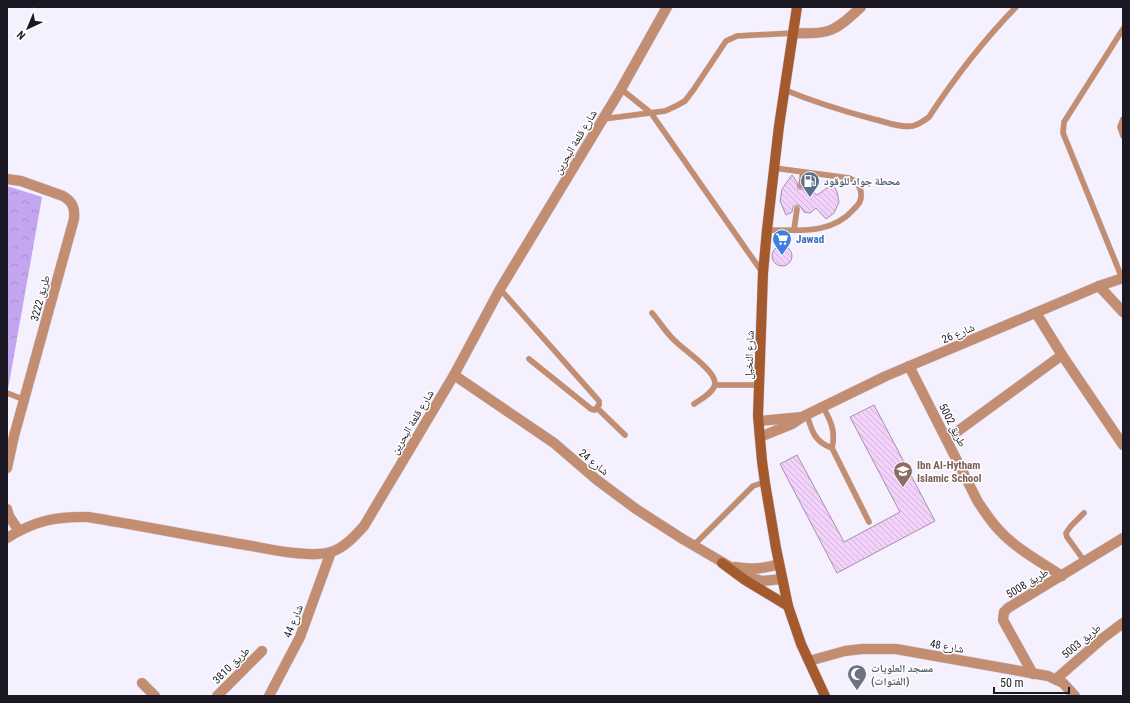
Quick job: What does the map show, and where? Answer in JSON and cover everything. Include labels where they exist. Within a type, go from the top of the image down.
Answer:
[{"type":"street","name":"شارع قلعة البحرين","points":[[7,538],[43,521],[69,516],[88,517],[279,551],[320,554],[331,552],[346,543],[364,526],[454,375],[500,289],[621,89],[667,7]]},
{"type":"street","name":"شارع النخيل","points":[[797,7],[774,168],[763,273],[759,421],[765,484],[788,606],[801,644],[825,696]]},
{"type":"street","points":[[794,33],[816,34],[828,32],[838,27],[861,7]]},
{"type":"street","name":"طريق 3222","points":[[7,179],[21,181],[63,196],[69,200],[75,211],[14,436],[7,468]]},
{"type":"street","name":"شارع 26","points":[[760,437],[792,424],[874,381],[1099,286],[1122,278]]},
{"type":"street","points":[[1099,286],[1123,312]]},
{"type":"street","points":[[1036,313],[1062,355],[1122,439]]},
{"type":"street","points":[[947,439],[1062,355]]},
{"type":"street","name":"طريق 5002","points":[[909,366],[978,502],[992,522],[999,531],[1013,543],[1062,576]]},
{"type":"street","name":"شارع 24","points":[[454,375],[554,443],[597,480],[636,509],[693,546],[754,579],[766,581],[782,579]]},
{"type":"street","name":"شارع 26","points":[[759,421],[806,416]]},
{"type":"street","points":[[7,509],[9,516],[19,532]]},
{"type":"street","name":"طريق 5008","points":[[1033,674],[1003,620],[1004,612],[1008,608],[1123,538]]},
{"type":"street","name":"شارع 44","points":[[269,696],[300,637],[331,552]]},
{"type":"street","points":[[722,563],[745,580],[788,606]]},
{"type":"street","name":"شارع 24","points":[[722,563],[744,569],[768,568],[779,564]]},
{"type":"street","name":"طريق 5003","points":[[1056,679],[1121,627]]},
{"type":"street","name":"شارع 48","points":[[809,661],[845,651],[862,649],[896,649],[1048,676],[1063,683],[1074,696]]},
{"type":"street","name":"طريق 3810","points":[[217,696],[262,651]]},
{"type":"street","points":[[142,683],[155,696]]},
{"type":"lane","points":[[785,90],[840,110],[894,124],[913,126],[929,117],[970,58],[1016,7]]},
{"type":"lane","points":[[1122,278],[1063,133],[1064,122],[1123,29]]},
{"type":"lane","points":[[603,119],[665,111],[685,101],[726,42],[737,36],[794,33]]},
{"type":"lane","points":[[621,89],[651,113],[763,273]]},
{"type":"lane","points":[[1123,119],[1120,127],[1123,136]]},
{"type":"lane","points":[[767,230],[812,230],[832,226],[850,214],[861,199],[859,186],[849,178],[774,168]]},
{"type":"lane","points":[[801,186],[803,172]]},
{"type":"lane","points":[[794,230],[797,209]]},
{"type":"lane","points":[[500,289],[599,401],[597,408]]},
{"type":"lane","points":[[652,313],[673,339],[708,370],[714,380],[715,385],[710,393],[694,404]]},
{"type":"lane","points":[[529,359],[591,409],[595,410],[597,408]]},
{"type":"lane","points":[[715,385],[760,385]]},
{"type":"lane","points":[[7,393],[25,400]]},
{"type":"lane","points":[[823,407],[833,428],[834,435],[832,448],[869,522]]},
{"type":"lane","points":[[597,408],[625,435]]},
{"type":"lane","points":[[806,416],[816,438],[820,443],[832,448]]},
{"type":"lane","points":[[693,546],[753,486],[765,484]]},
{"type":"lane","points":[[1084,513],[1070,526],[1066,532],[1085,562]]},
{"type":"green space","points":[[7,186],[42,197],[7,395]]},
{"type":"building","name":"محطة جواد للوقود","points":[[792,175],[797,182],[798,189],[811,191],[817,195],[833,184],[837,192],[839,202],[834,213],[826,219],[816,208],[810,213],[804,212],[800,206],[797,205],[793,207],[792,212],[786,215],[780,201],[782,189]]},
{"type":"building","name":"Jawad","points":[[782,246],[789,249],[792,256],[789,263],[782,266],[775,263],[772,256],[775,249]]},
{"type":"building","name":"Ibn Al-Hytham Islamic School","points":[[874,405],[935,521],[837,573],[780,464],[797,455],[844,542],[900,512],[850,417]]},
{"type":"place","name":"محطة جواد للوقود","points":[[810,198]]},
{"type":"place","name":"Jawad","points":[[782,256]]},
{"type":"place","name":"Ibn Al-Hytham Islamic School","points":[[903,488]]},
{"type":"place","name":"مسجد العلويات (الفتوات)","points":[[857,691]]}]
